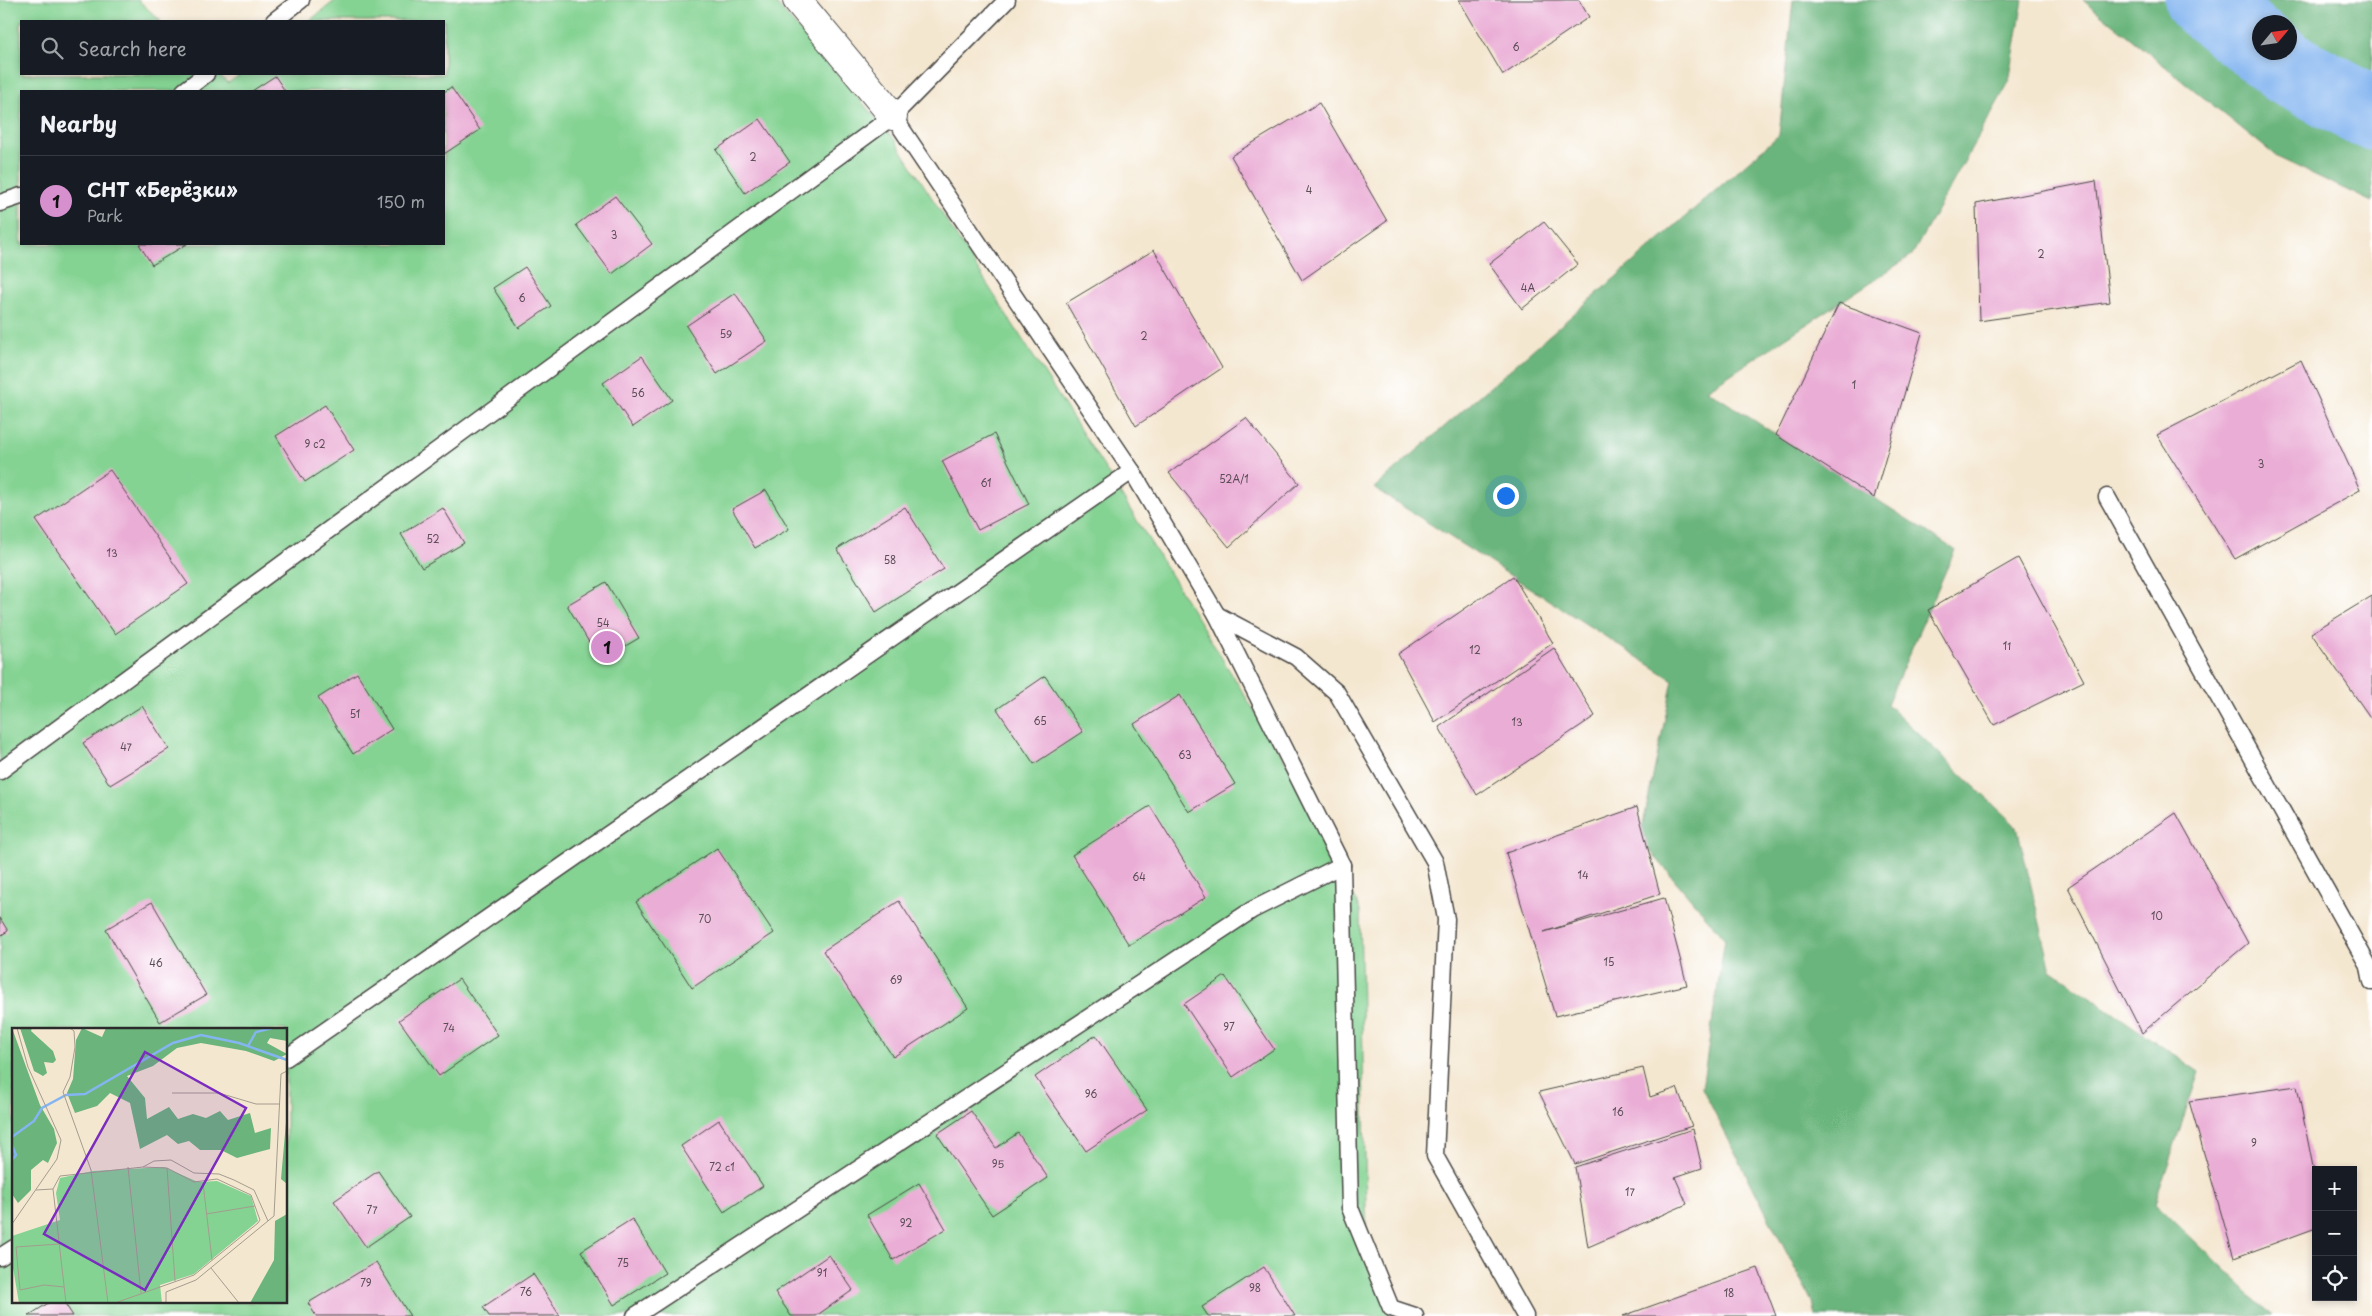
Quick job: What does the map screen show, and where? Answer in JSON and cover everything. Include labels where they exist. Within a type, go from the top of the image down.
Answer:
[{"type":"street","points":[[797,0],[893,116]]},
{"type":"lane","points":[[275,20],[301,0]]},
{"type":"lane","points":[[0,771],[893,116],[1006,0]]},
{"type":"lane","points":[[185,90],[205,75]]},
{"type":"lane","points":[[893,116],[1132,471],[1217,615],[1342,865],[1350,1208],[1385,1312],[1414,1316]]},
{"type":"lane","points":[[0,203],[20,196]]},
{"type":"lane","points":[[288,1057],[1132,471]]},
{"type":"lane","points":[[2107,497],[2369,967],[2372,982]]},
{"type":"lane","points":[[1217,615],[1296,657],[1337,693],[1435,862],[1446,919],[1435,1156],[1525,1316]]},
{"type":"lane","points":[[635,1316],[1252,910],[1342,865]]},
{"type":"lane","points":[[0,1257],[12,1249]]},
{"type":"green space","points":[[0,0],[138,0],[160,20],[20,20],[20,75],[219,75],[228,83],[240,75],[445,75],[445,20],[310,20],[336,0],[773,0],[895,140],[1104,467],[1326,827],[1360,911],[1367,1256],[1407,1316],[0,1316]]},
{"type":"green space","points":[[1793,0],[2023,0],[2009,82],[1912,255],[1707,390],[1955,550],[1887,704],[2017,827],[2051,970],[2199,1072],[2155,1203],[2273,1316],[1815,1316],[1812,1302],[1702,1088],[1725,939],[1640,839],[1673,680],[1374,488],[1779,135]]},
{"type":"green space","points":[[2083,0],[2372,0],[2372,202],[2277,157]]},
{"type":"building","points":[[1459,0],[1579,0],[1589,17],[1503,75]]},
{"type":"building","points":[[275,76],[284,90],[254,90]]},
{"type":"building","points":[[451,87],[480,130],[445,153],[445,91]]},
{"type":"building","points":[[1319,103],[1387,221],[1302,280],[1231,156]]},
{"type":"building","points":[[760,119],[790,162],[745,193],[716,150]]},
{"type":"building","points":[[2096,181],[2110,302],[1979,321],[1976,204]]},
{"type":"building","points":[[615,196],[652,244],[612,274],[576,225]]},
{"type":"building","points":[[1544,222],[1578,264],[1522,309],[1489,264]]},
{"type":"building","points":[[140,245],[185,245],[152,265]]},
{"type":"building","points":[[1154,250],[1222,368],[1136,426],[1066,303]]},
{"type":"building","points":[[525,267],[551,306],[519,328],[493,288]]},
{"type":"building","points":[[735,293],[767,341],[717,374],[686,326]]},
{"type":"building","points":[[1839,303],[1922,333],[1874,498],[1776,435]]},
{"type":"building","points":[[642,356],[672,400],[633,427],[603,383]]},
{"type":"building","points":[[2301,360],[2360,490],[2235,559],[2157,435]]},
{"type":"building","points":[[325,405],[354,450],[305,482],[276,436]]},
{"type":"building","points":[[1246,418],[1299,483],[1229,547],[1169,473]]},
{"type":"building","points":[[994,434],[1029,504],[978,530],[942,461]]},
{"type":"building","points":[[110,470],[188,584],[115,634],[36,520]]},
{"type":"building","points":[[766,490],[789,529],[755,548],[732,509]]},
{"type":"building","points":[[905,507],[944,569],[876,612],[837,549]]},
{"type":"building","points":[[443,508],[464,543],[422,568],[401,534]]},
{"type":"building","points":[[2018,558],[2084,681],[1994,725],[1928,610]]},
{"type":"building","points":[[1513,576],[1553,643],[1435,722],[1398,654]]},
{"type":"building","points":[[606,582],[639,638],[600,661],[567,605]]},
{"type":"building","points":[[2372,596],[2372,720],[2311,633]]},
{"type":"building","points":[[1554,648],[1595,716],[1477,795],[1439,727]]},
{"type":"building","points":[[357,673],[392,729],[353,754],[318,698]]},
{"type":"building","points":[[1045,676],[1083,732],[1034,764],[997,709]]},
{"type":"building","points":[[1180,695],[1235,784],[1189,812],[1134,724]]},
{"type":"building","points":[[142,706],[169,749],[110,785],[83,743]]},
{"type":"building","points":[[1150,806],[1206,897],[1129,945],[1072,855]]},
{"type":"building","points":[[1637,807],[1660,894],[1544,932],[1664,898],[1687,985],[1555,1016],[1506,853]]},
{"type":"building","points":[[2176,813],[2248,943],[2142,1033],[2068,887]]},
{"type":"building","points":[[717,848],[774,933],[692,988],[636,902]]},
{"type":"building","points":[[899,901],[968,1008],[893,1057],[823,951]]},
{"type":"building","points":[[152,902],[206,995],[160,1022],[106,929]]},
{"type":"building","points":[[0,918],[8,931],[0,936]]},
{"type":"building","points":[[1225,976],[1274,1049],[1233,1077],[1184,1004]]},
{"type":"building","points":[[459,979],[498,1035],[439,1076],[399,1020]]},
{"type":"building","points":[[1096,1035],[1147,1110],[1086,1151],[1035,1077]]},
{"type":"building","points":[[1643,1068],[1650,1097],[1677,1088],[1692,1126],[1575,1164],[1539,1092]]},
{"type":"building","points":[[2297,1086],[2313,1166],[2312,1229],[2234,1258],[2189,1101]]},
{"type":"building","points":[[971,1111],[996,1148],[1018,1133],[1048,1178],[992,1215],[937,1134]]},
{"type":"building","points":[[719,1120],[763,1186],[724,1212],[681,1146]]},
{"type":"building","points":[[1693,1129],[1702,1168],[1675,1177],[1687,1204],[1588,1247],[1575,1167]]},
{"type":"building","points":[[378,1171],[410,1217],[366,1247],[334,1201]]},
{"type":"building","points":[[919,1183],[946,1229],[893,1260],[867,1215]]},
{"type":"building","points":[[632,1219],[665,1273],[614,1305],[581,1251]]},
{"type":"building","points":[[829,1255],[853,1290],[816,1316],[791,1316],[775,1292]]},
{"type":"building","points":[[376,1262],[410,1316],[316,1316],[308,1303]]},
{"type":"building","points":[[1264,1267],[1295,1316],[1208,1316],[1202,1307]]},
{"type":"building","points":[[1758,1268],[1776,1316],[1623,1316]]},
{"type":"building","points":[[533,1274],[560,1316],[489,1316],[483,1307]]},
{"type":"building","points":[[47,1304],[65,1304],[73,1316],[28,1316]]},
{"type":"waterway","points":[[2202,0],[2252,40]]},
{"type":"waterway","points":[[2277,60],[2287,68],[2372,113]]},
{"type":"place","name":"СНТ «Берёзки»","points":[[607,647]]}]
